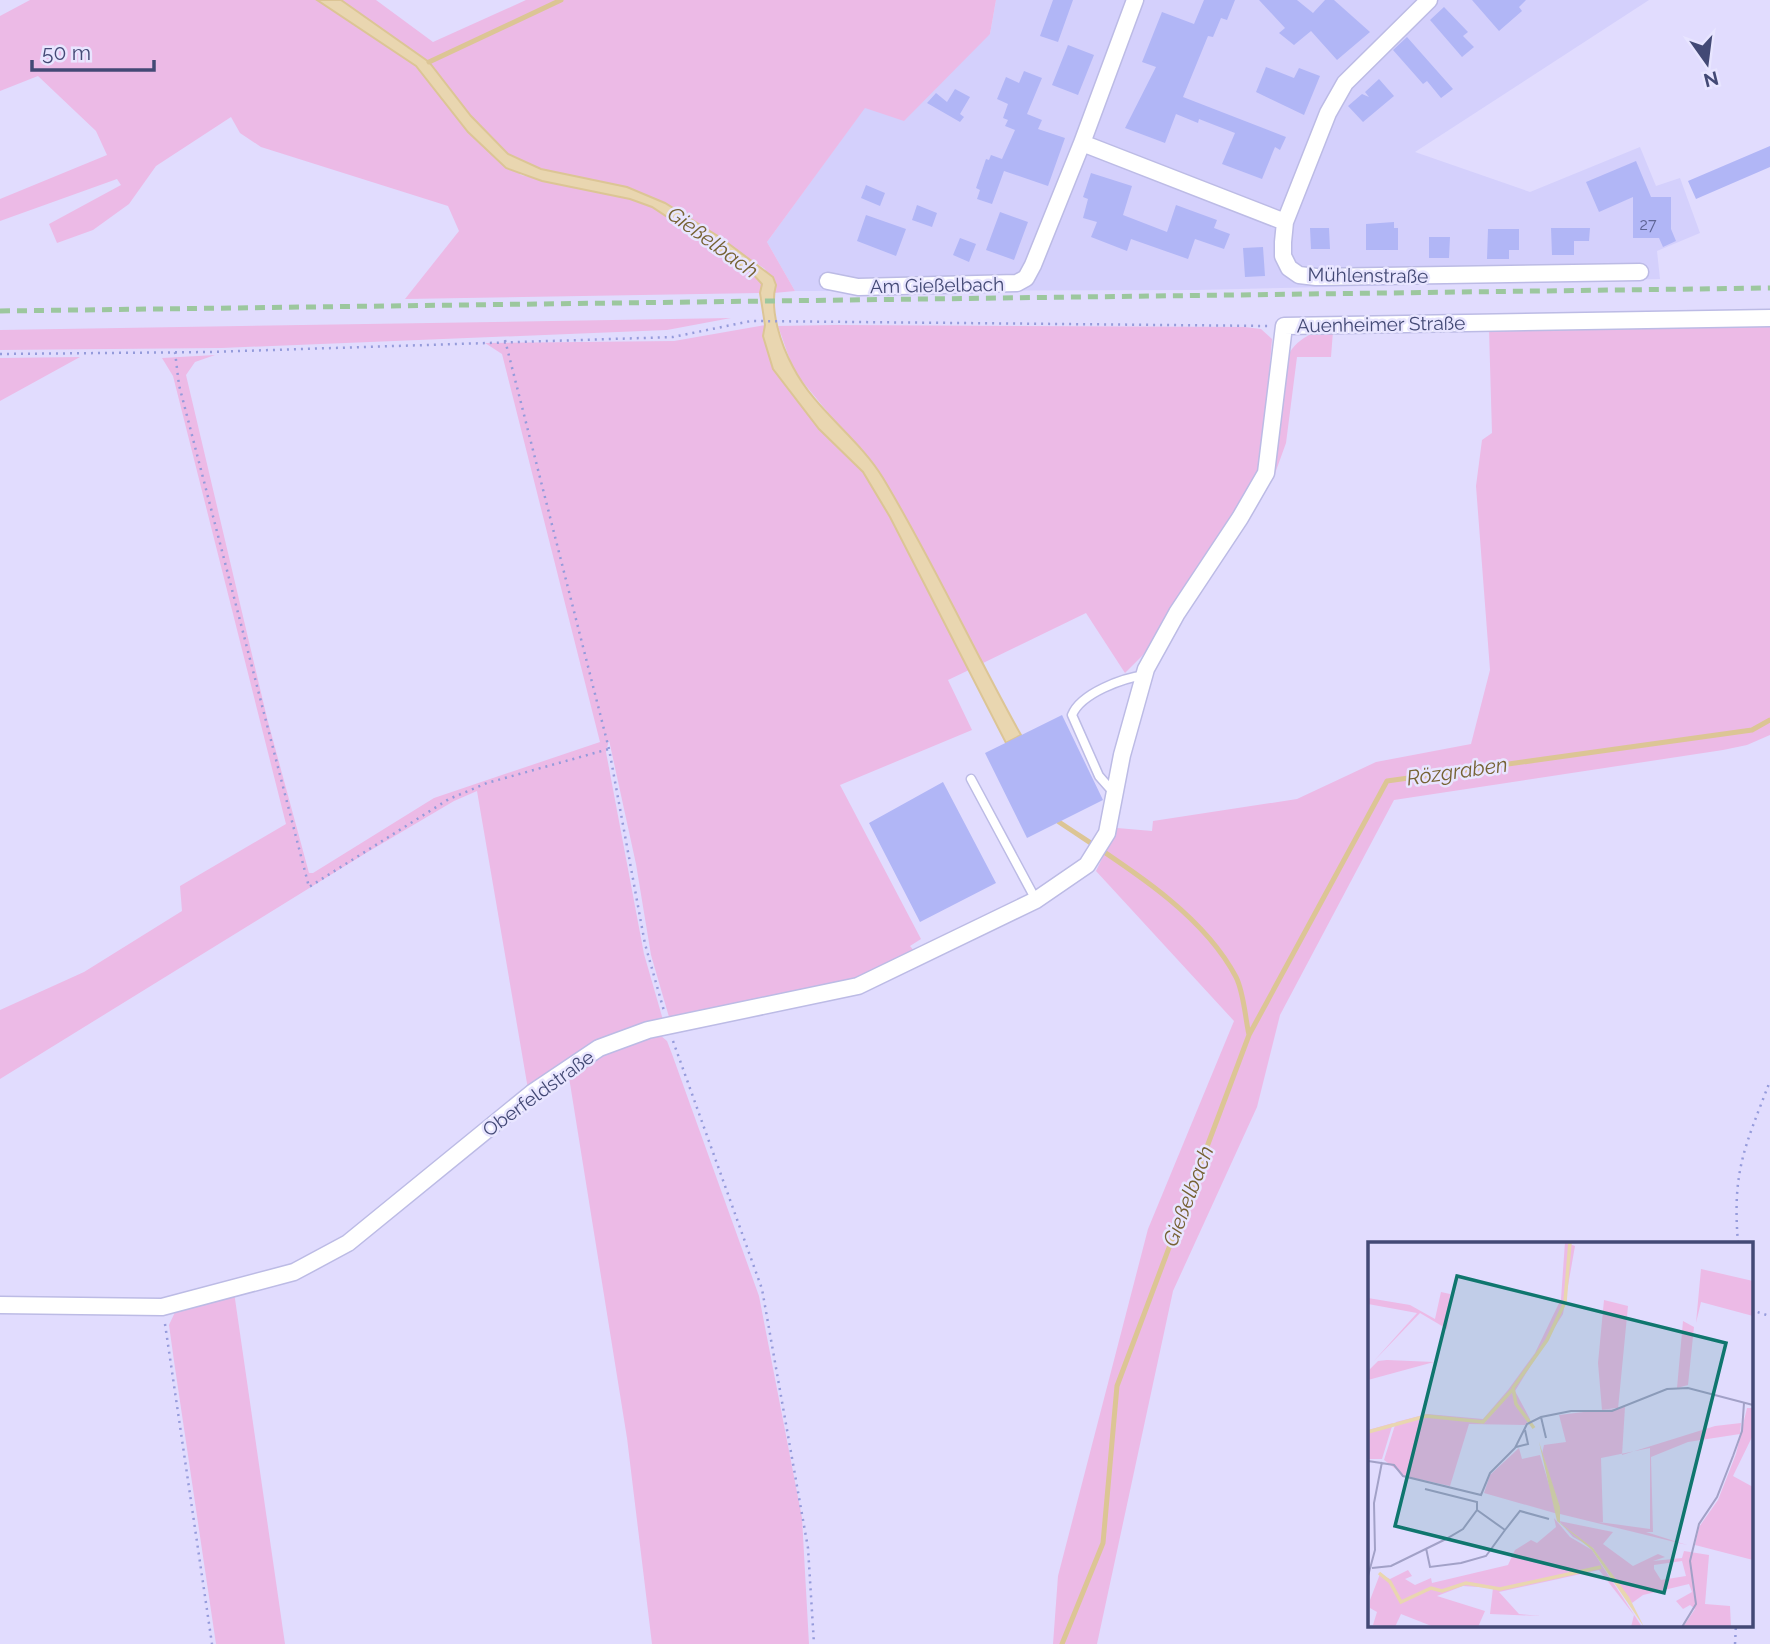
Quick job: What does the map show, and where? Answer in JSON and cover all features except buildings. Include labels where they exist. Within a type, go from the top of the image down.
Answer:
[{"type":"street","name":"Am Gießelbach","points":[[828,281],[858,286],[1017,283],[1026,278],[1082,144],[1135,0]]},
{"type":"street","name":"Mühlenstraße","points":[[1429,0],[1345,83],[1328,113],[1285,222],[1283,256],[1289,268],[1299,275],[1480,276],[1640,272]]},
{"type":"street","points":[[1082,144],[1285,222]]},
{"type":"street","name":"Auenheimer Straße","points":[[1087,865],[1107,833],[1122,755],[1145,675],[1177,613],[1266,473],[1284,326],[1770,318]]},
{"type":"street","name":"Oberfeldstraße","points":[[0,1305],[162,1307],[294,1272],[348,1243],[532,1093],[599,1048],[648,1030],[668,1028],[858,986],[1036,900],[1087,865]]},
{"type":"lane","points":[[1115,793],[1099,776],[1072,715],[1082,701],[1132,677],[1145,675]]},
{"type":"lane","points":[[971,779],[1036,900]]},
{"type":"path","points":[[0,354],[175,352],[673,337],[762,321],[1284,326]]},
{"type":"path","points":[[505,340],[609,749],[645,944],[668,1028],[762,1289],[808,1548],[814,1644]]},
{"type":"path","points":[[175,352],[179,385],[309,887],[449,799],[487,783],[609,749]]},
{"type":"path","points":[[1738,1242],[1734,1200],[1740,1158],[1770,1081]]},
{"type":"path","points":[[1765,1095],[1770,1093]]},
{"type":"path","points":[[162,1307],[212,1644]]},
{"type":"path","points":[[1752,1310],[1770,1316]]},
{"type":"path","points":[[1735,1644],[1736,1626]]},
{"type":"shaded area","points":[[30,0],[317,0],[416,66],[521,175],[630,199],[652,207],[752,273],[762,284],[760,293],[405,299],[459,231],[448,206],[261,147],[240,133],[231,117],[156,166],[129,204],[93,230],[57,243],[49,224],[121,185],[117,179],[0,221],[0,199],[107,155],[96,131],[38,76],[0,91],[0,16]]},
{"type":"shaded area","points":[[341,0],[376,0],[433,42],[526,0],[996,0],[990,34],[904,121],[865,108],[767,242],[795,291],[774,293],[765,269],[665,203],[640,192],[541,169],[508,154],[471,116],[429,62]]},
{"type":"shaded area","points":[[996,0],[1649,0],[1415,152],[1530,192],[1640,147],[1656,186],[1680,178],[1700,233],[1657,251],[1660,279],[1196,290],[795,291],[767,242],[865,107],[990,34]]},
{"type":"shaded area","points":[[731,318],[667,330],[222,348],[0,350],[0,330]]},
{"type":"shaded area","points":[[1770,324],[1770,735],[1747,745],[1723,750],[1394,800],[1280,1015],[1257,1107],[1173,1291],[1097,1644],[1053,1644],[1058,1576],[1148,1229],[1234,1021],[1096,871],[1117,828],[1152,831],[1153,821],[1297,799],[1376,762],[1471,744],[1490,670],[1476,486],[1482,440],[1492,433],[1489,330]]},
{"type":"shaded area","points":[[765,325],[763,336],[773,369],[819,429],[863,472],[890,517],[969,670],[948,680],[972,730],[840,785],[921,939],[910,946],[916,953],[862,978],[669,1017],[651,955],[636,864],[609,740],[606,752],[644,954],[663,1020],[528,1089],[477,791],[454,801],[366,853],[0,1079],[0,1010],[84,972],[182,911],[180,886],[286,824],[173,376],[162,358],[215,355],[195,362],[186,375],[267,718],[309,873],[313,873],[434,798],[600,742],[502,354],[485,343],[674,341]]},
{"type":"shaded area","points":[[778,326],[1245,327],[1261,329],[1272,339],[1262,463],[1232,524],[1143,655],[1125,673],[1086,613],[981,664],[882,478],[802,381],[792,366]]},
{"type":"shaded area","points":[[1319,331],[1333,331],[1331,357],[1297,357],[1286,443],[1273,479],[1278,411],[1287,359],[1298,343]]},
{"type":"shaded area","points":[[80,357],[0,401],[0,358]]},
{"type":"shaded area","points":[[660,1035],[667,1041],[672,1054],[759,1296],[802,1518],[809,1644],[652,1644],[627,1438],[568,1071],[625,1042]]},
{"type":"shaded area","points":[[234,1292],[285,1644],[216,1644],[174,1361],[169,1325],[176,1310]]},
{"type":"water","points":[[317,0],[341,0],[429,62],[471,116],[508,154],[541,169],[627,187],[665,203],[721,238],[773,277],[776,285],[774,305],[777,327],[793,367],[813,397],[861,449],[883,478],[1021,735],[1006,743],[890,517],[863,472],[819,429],[773,369],[763,336],[765,325],[760,293],[762,284],[752,273],[652,207],[630,199],[542,181],[506,168],[468,132],[416,66]]},
{"type":"waterway","name":"Rözgraben","points":[[429,62],[561,0]]},
{"type":"waterway","name":"Rözgraben","points":[[1249,1035],[1387,781],[1752,730],[1770,720]]},
{"type":"waterway","name":"Gießelbach","points":[[1059,822],[1133,871],[1181,909],[1202,930],[1221,953],[1239,983],[1249,1035],[1117,1386],[1103,1543],[1062,1644]]},
{"type":"railway","points":[[0,311],[1770,288]]}]
